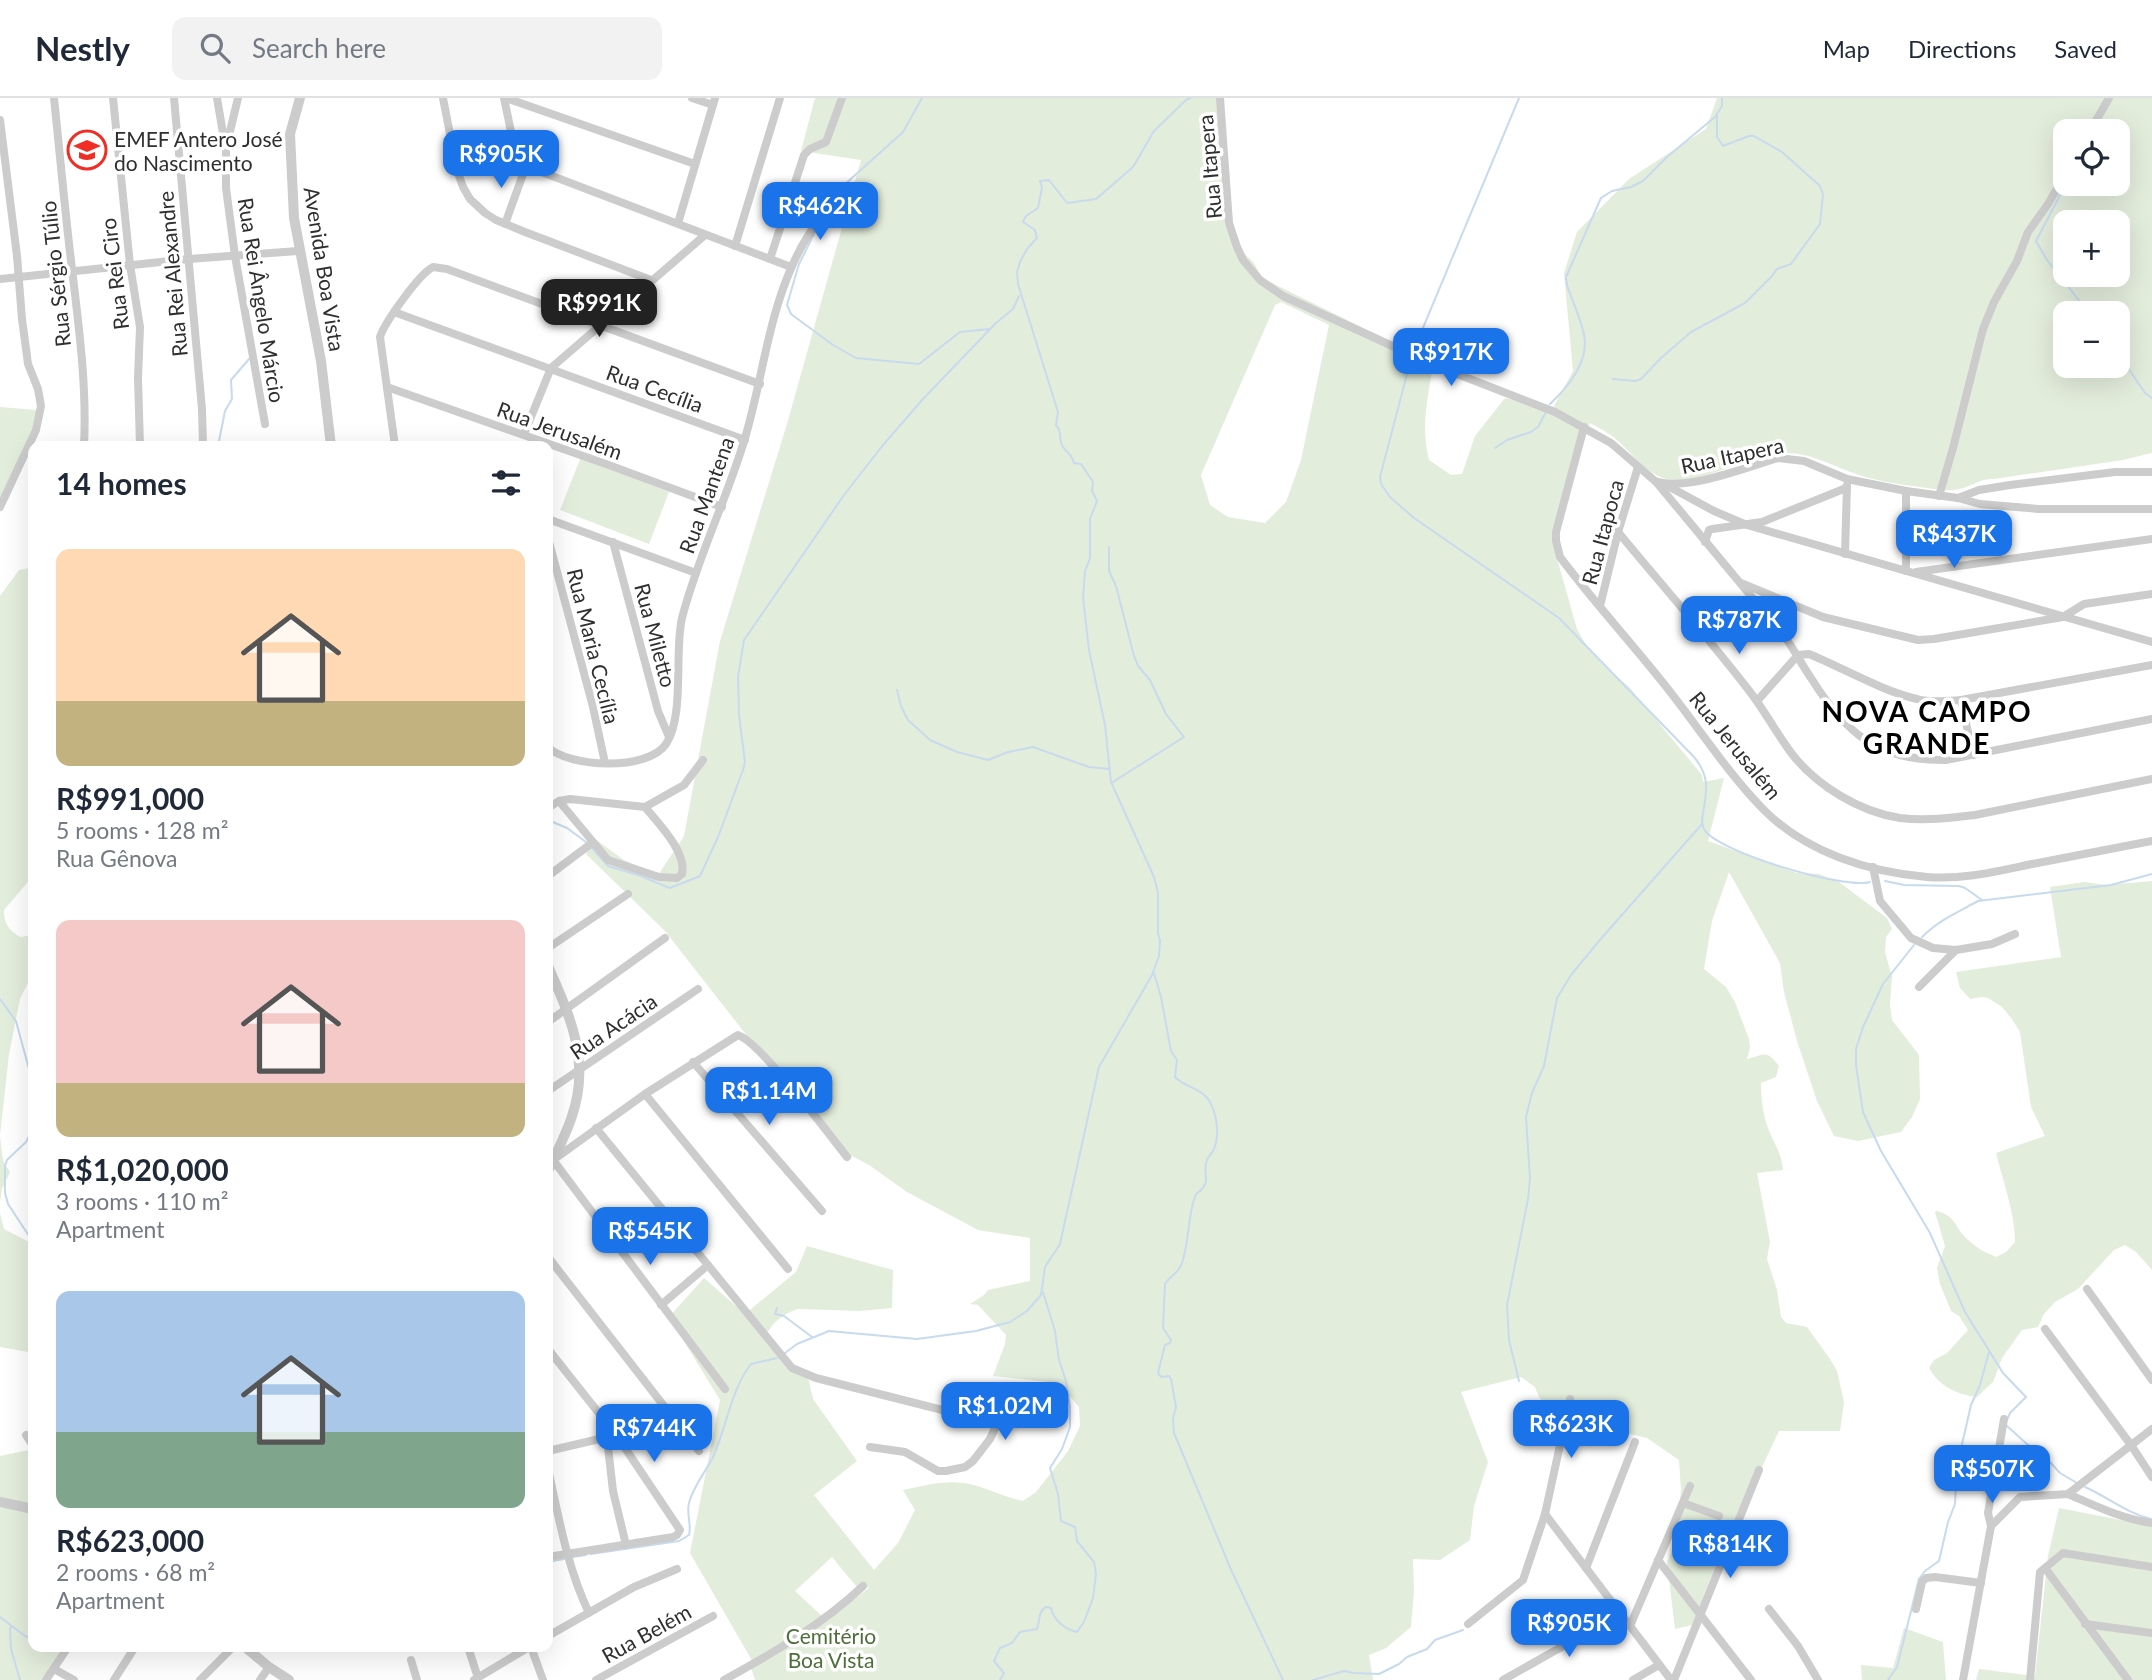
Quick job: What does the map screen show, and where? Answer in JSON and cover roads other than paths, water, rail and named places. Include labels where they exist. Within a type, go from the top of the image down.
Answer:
[{"type":"street","name":"Rua Sérgio Túlio","points":[[54,98],[72,272],[78,304],[85,407],[84,441]]},
{"type":"street","name":"Rua Rei Ciro","points":[[113,98],[139,327],[140,441]]},
{"type":"street","name":"Rua Rei Alexandre","points":[[174,98],[203,441]]},
{"type":"street","points":[[217,98],[226,148]]},
{"type":"street","name":"Rua Rei Ângelo Márcio","points":[[238,98],[226,148],[226,188],[235,256],[256,361],[265,425]]},
{"type":"street","name":"Avenida Boa Vista","points":[[300,98],[290,134],[291,190],[298,251],[320,361],[330,441]]},
{"type":"street","points":[[443,98],[457,170],[463,187],[475,205],[505,224],[651,280]]},
{"type":"street","points":[[695,164],[505,98],[513,146],[526,166],[791,267]]},
{"type":"street","points":[[678,223],[714,102],[692,98]]},
{"type":"street","points":[[735,246],[780,98]]},
{"type":"street","points":[[770,259],[804,155],[810,149],[826,142],[842,98]]},
{"type":"street","name":"Rua Itapera","points":[[1220,98],[1230,223],[1243,260],[1260,281],[1283,296],[1444,369],[1555,412],[1611,443],[1660,482],[1692,482],[1778,458],[1804,461],[1847,483],[1958,498],[1980,504],[2039,509],[2152,509]]},
{"type":"street","points":[[2097,119],[2109,98]]},
{"type":"street","points":[[0,120],[28,364],[38,388],[41,406],[31,441]]},
{"type":"street","points":[[505,224],[526,166]]},
{"type":"street","points":[[1939,496],[1983,329],[2017,261],[2028,232],[2053,195]]},
{"type":"street","name":"Rua Mantena","points":[[669,737],[677,696],[680,628],[696,573],[745,440],[774,321],[791,267],[811,229],[828,206]]},
{"type":"street","points":[[524,435],[551,368],[705,235]]},
{"type":"street","points":[[0,279],[189,259],[298,251]]},
{"type":"street","points":[[394,441],[380,337],[394,312],[433,267],[447,269],[760,384]]},
{"type":"street","name":"Rua Cecília","points":[[394,312],[745,440]]},
{"type":"street","name":"Rua Jerusalém","points":[[387,387],[540,441]]},
{"type":"street","name":"Rua Jerusalém","points":[[1584,427],[1556,533],[1560,556],[1664,683],[1737,778],[1764,810],[1788,829],[1822,852],[1873,867],[1926,877],[1982,874],[2152,841]]},
{"type":"street","name":"Rua Jerusalém","points":[[553,446],[722,507]]},
{"type":"street","points":[[0,507],[28,448]]},
{"type":"street","name":"Rua Itapoca","points":[[1600,606],[1618,532],[1638,467]]},
{"type":"street","points":[[1958,498],[1979,489],[2115,472],[2152,472]]},
{"type":"street","points":[[1660,482],[1747,525],[2152,642]]},
{"type":"street","points":[[1660,482],[1704,542],[1798,655],[1822,696],[1859,736],[1876,747],[1898,756],[1946,760],[2152,719]]},
{"type":"street","points":[[1704,542],[1709,530],[1762,522],[1847,483],[1845,554]]},
{"type":"street","points":[[1906,491],[1909,572]]},
{"type":"street","points":[[553,521],[696,573]]},
{"type":"street","points":[[1618,532],[1757,701],[1793,755],[1816,779],[1843,797],[1870,810],[1899,818],[1975,815],[2152,779]]},
{"type":"street","points":[[1909,572],[2152,539]]},
{"type":"street","name":"Rua Miletto","points":[[614,542],[658,711],[669,737]]},
{"type":"street","name":"Rua Maria Cecília","points":[[553,557],[605,762]]},
{"type":"street","points":[[1738,582],[1823,617],[1918,640],[2063,617],[2084,604],[2152,594]]},
{"type":"street","points":[[1757,701],[1798,655],[1809,654],[1918,699],[1941,702],[2152,665]]},
{"type":"street","points":[[1961,700],[1973,755]]},
{"type":"street","points":[[553,751],[571,759],[629,762],[646,757],[663,747],[669,737]]},
{"type":"street","points":[[553,805],[574,799],[645,807],[684,785],[703,760]]},
{"type":"street","points":[[559,801],[605,858],[613,863],[664,878],[679,877],[683,867],[677,850],[645,807]]},
{"type":"street","points":[[553,872],[592,843]]},
{"type":"street","points":[[1873,867],[1880,901],[1912,938],[1933,948],[1956,950],[1992,944],[2015,934]]},
{"type":"street","points":[[553,945],[628,894]]},
{"type":"street","points":[[553,1019],[665,938]]},
{"type":"street","points":[[1919,988],[1956,950]]},
{"type":"street","points":[[553,977],[567,1009],[580,1069],[573,1115],[553,1156]]},
{"type":"street","name":"Rua Acácia","points":[[553,1088],[698,989]]},
{"type":"street","points":[[553,1160],[645,1094],[738,1035],[746,1038],[763,1055],[847,1157]]},
{"type":"street","points":[[693,1062],[822,1211]]},
{"type":"street","points":[[645,1094],[788,1269]]},
{"type":"street","points":[[596,1128],[785,1362],[794,1369],[816,1378],[991,1423],[995,1428],[973,1461],[965,1467],[946,1471],[938,1471],[905,1452],[870,1447]]},
{"type":"street","points":[[553,1166],[725,1390]]},
{"type":"street","points":[[553,1263],[699,1451]]},
{"type":"street","points":[[661,1305],[708,1265]]},
{"type":"street","points":[[2087,1289],[2152,1380]]},
{"type":"street","points":[[2045,1329],[2152,1477]]},
{"type":"street","points":[[553,1355],[617,1436],[680,1530],[673,1537],[553,1556]]},
{"type":"street","points":[[1468,1624],[1523,1580],[1545,1514],[1570,1399]]},
{"type":"street","points":[[553,1450],[617,1436],[635,1429],[668,1408]]},
{"type":"street","points":[[1963,1680],[1991,1526],[1987,1513],[2004,1419]]},
{"type":"street","points":[[2068,1494],[2152,1429]]},
{"type":"street","points":[[607,1438],[613,1491],[626,1545]]},
{"type":"street","points":[[1586,1568],[1636,1442]]},
{"type":"street","points":[[1545,1514],[1672,1680],[1759,1470]]},
{"type":"street","points":[[1630,1626],[1690,1486]]},
{"type":"street","points":[[553,1491],[567,1554],[589,1613]]},
{"type":"street","points":[[1991,1526],[2020,1497],[2068,1494],[2110,1513],[2152,1523]]},
{"type":"street","points":[[0,1502],[28,1508]]},
{"type":"street","points":[[1682,1503],[1719,1516]]},
{"type":"street","points":[[2030,1680],[2040,1572],[2063,1553],[2152,1567]]},
{"type":"street","points":[[1658,1560],[1751,1680]]},
{"type":"street","points":[[2045,1568],[2128,1680]]},
{"type":"street","points":[[553,1633],[634,1587],[677,1569]]},
{"type":"street","points":[[1916,1609],[1922,1582],[1926,1578],[1981,1583]]},
{"type":"street","points":[[724,1680],[807,1631],[839,1608],[863,1586]]},
{"type":"street","points":[[1769,1609],[1798,1646],[1818,1680]]},
{"type":"street","points":[[1503,1680],[1620,1614]]},
{"type":"street","name":"Rua Belém","points":[[596,1680],[713,1616]]},
{"type":"street","points":[[2085,1624],[2152,1633]]},
{"type":"street","points":[[46,1680],[65,1652]]},
{"type":"street","points":[[114,1680],[132,1652]]},
{"type":"street","points":[[200,1680],[228,1652]]},
{"type":"street","points":[[251,1652],[289,1680]]},
{"type":"street","points":[[469,1652],[476,1679],[522,1652]]},
{"type":"street","points":[[532,1652],[543,1680]]},
{"type":"street","points":[[411,1660],[417,1680]]},
{"type":"street","points":[[1633,1680],[1659,1665]]},
{"type":"street","points":[[260,1680],[269,1667]]},
{"type":"street","points":[[54,1669],[74,1680]]},
{"type":"waterway","points":[[833,204],[843,186],[903,132],[922,98]]},
{"type":"waterway","points":[[785,1353],[797,1344],[829,1331],[917,1339],[976,1331],[1010,1322],[1027,1311],[1041,1295],[1045,1267],[1060,1244],[1099,1067],[1152,975],[1159,956],[1158,893],[1154,877],[1111,782],[1105,725],[1089,650],[1083,598],[1085,571],[1090,558],[1090,519],[1097,501],[1092,491],[1093,482],[1081,464],[1074,463],[1062,445],[1060,431],[1056,425],[1058,412],[1018,284],[1017,272],[1027,249],[1037,238],[1035,230],[1023,222],[1026,216],[1038,208],[1042,187],[1040,181],[1049,180],[1067,203],[1096,199],[1133,167],[1154,131],[1191,98]]},
{"type":"waterway","points":[[1415,347],[1519,98]]},
{"type":"waterway","points":[[1550,404],[1573,376],[1584,352],[1583,329],[1566,277],[1601,198],[1612,191],[1643,181],[1715,117],[1722,106],[1722,98]]},
{"type":"waterway","points":[[1613,379],[1641,379],[1691,332],[1745,303],[1777,269],[1791,264],[1820,224],[1823,194],[1820,186],[1782,152],[1754,136],[1723,146],[1717,137],[1717,114]]},
{"type":"waterway","points":[[2060,196],[2036,241],[2047,260],[2079,301]]},
{"type":"waterway","points":[[815,232],[799,264],[787,305],[791,314],[833,345],[856,358],[919,364],[960,332],[990,329]]},
{"type":"waterway","points":[[592,848],[608,866],[670,888],[700,876],[718,837],[745,762],[739,715],[738,677],[744,640],[844,495],[883,445],[923,399],[996,323],[1013,309],[1019,296]]},
{"type":"waterway","points":[[219,441],[225,411],[232,399],[231,380],[249,359]]},
{"type":"waterway","points":[[1411,359],[1380,477],[1381,484],[1390,497],[1414,518],[1559,618],[1694,757],[1703,771],[1706,784],[1702,825],[1714,838],[1755,858],[1810,875],[1856,883],[1870,882]]},
{"type":"waterway","points":[[2130,371],[2145,393],[2152,398]]},
{"type":"waterway","points":[[1495,448],[1507,440],[1531,432],[1538,427],[1546,412]]},
{"type":"waterway","points":[[1109,547],[1109,571],[1116,586],[1134,656],[1138,666],[1150,680],[1166,714],[1184,737],[1113,782]]},
{"type":"waterway","points":[[897,690],[908,720],[930,740],[957,752],[988,760],[1008,752],[1033,747],[1089,767],[1109,769]]},
{"type":"waterway","points":[[553,822],[567,828],[586,842]]},
{"type":"waterway","points":[[1519,1381],[1509,1340],[1507,1305],[1528,1199],[1530,1179],[1526,1117],[1532,1093],[1544,1066],[1557,998],[1571,975],[1599,941],[1702,824]]},
{"type":"waterway","points":[[1922,937],[1942,921],[1978,901],[2111,885],[2152,874]]},
{"type":"waterway","points":[[1885,881],[1904,885],[1959,886],[1982,900]]},
{"type":"waterway","points":[[1914,945],[1883,984],[1856,1049],[1863,1112],[1881,1151],[1930,1233],[1965,1312],[2003,1373],[2026,1397],[2010,1413],[2007,1420]]},
{"type":"waterway","points":[[1154,973],[1171,1051],[1177,1060],[1175,1077],[1200,1092],[1211,1104],[1217,1133],[1206,1166],[1206,1182],[1196,1194],[1193,1203],[1182,1263],[1165,1284],[1163,1328],[1171,1340],[1165,1345],[1158,1373],[1161,1377],[1169,1376],[1171,1379],[1176,1407],[1173,1418],[1174,1433],[1232,1572],[1283,1680]]},
{"type":"waterway","points":[[0,999],[16,1021],[28,1065]]},
{"type":"waterway","points":[[28,1138],[7,1160],[5,1166],[5,1193],[8,1204],[28,1234]]},
{"type":"waterway","points":[[1000,1680],[1004,1673],[994,1661],[1000,1648],[1012,1643],[1020,1632],[1037,1629],[1040,1614],[1046,1607],[1051,1608],[1061,1624],[1077,1632],[1093,1598],[1096,1574],[1094,1562],[1077,1541],[1075,1527],[1061,1521],[1058,1494],[1050,1468],[1062,1449],[1070,1427],[1070,1407],[1055,1331],[1043,1292]]},
{"type":"waterway","points":[[777,1308],[775,1314],[784,1316],[812,1337]]},
{"type":"waterway","points":[[1888,1680],[1897,1667],[1919,1579],[1939,1561],[1955,1504],[1957,1466],[1971,1405],[1989,1352]]},
{"type":"waterway","points":[[591,1554],[679,1541],[689,1535],[688,1507],[691,1497],[717,1448],[738,1385],[751,1364],[777,1358]]},
{"type":"waterway","points":[[2007,1426],[2028,1445],[2038,1449],[2060,1473],[2077,1483]]},
{"type":"waterway","points":[[2085,1487],[2133,1513],[2151,1519]]},
{"type":"waterway","points":[[573,1557],[586,1555]]},
{"type":"waterway","points":[[553,1561],[564,1559]]},
{"type":"waterway","points":[[0,1617],[28,1637]]},
{"type":"waterway","points":[[12,1626],[11,1649],[20,1680]]},
{"type":"waterway","points":[[1313,1680],[1344,1671],[1379,1674],[1407,1657],[1427,1649],[1435,1640],[1463,1630]]},
{"type":"place","name":"EMEF Antero José do Nascimento","points":[[87,150]]},
{"type":"district","name":"NOVA CAMPO GRANDE","points":[[1927,727]]},
{"type":"park label","name":"Cemitério Boa Vista","points":[[831,1647]]}]
